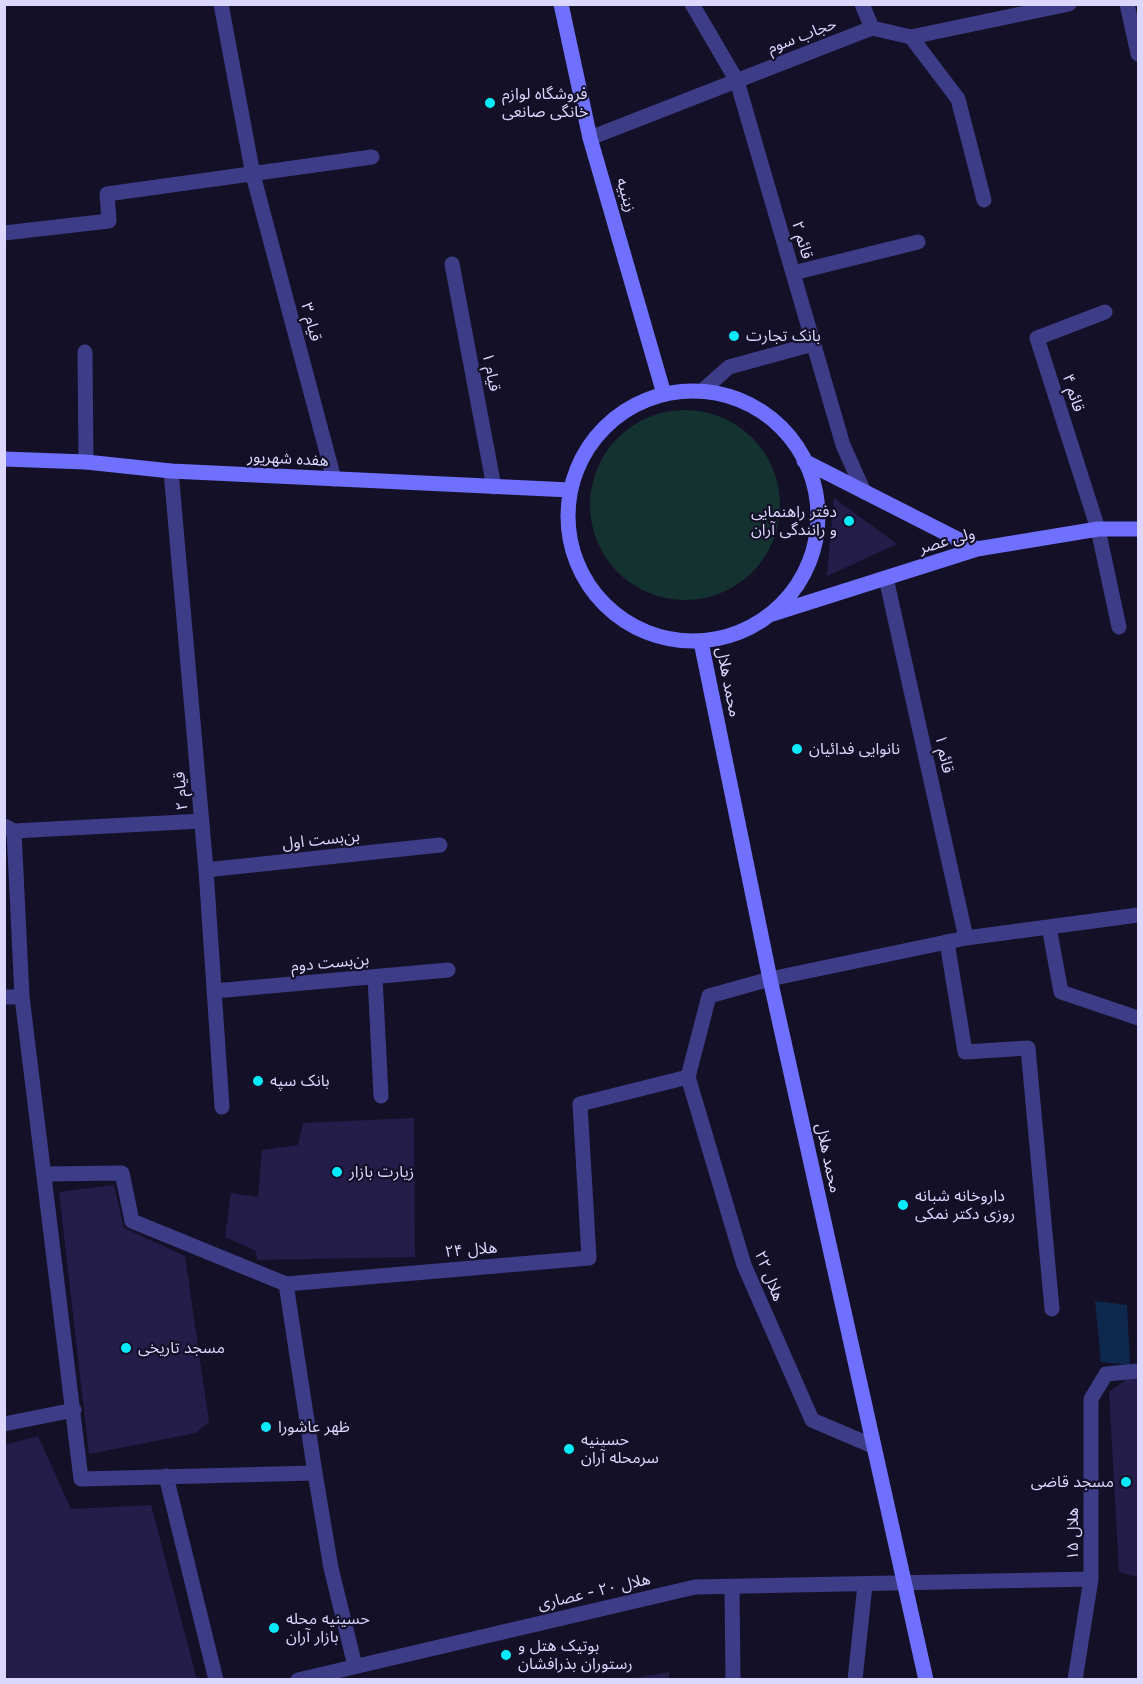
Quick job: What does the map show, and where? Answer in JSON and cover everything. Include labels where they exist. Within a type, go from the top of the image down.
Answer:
[{"type":"main road","name":"زینبیه","points":[[561,4],[590,138],[664,394]]},
{"type":"main road","points":[[702,391],[738,399],[771,417],[797,445],[813,479],[819,516],[813,554],[797,587],[771,615],[738,634],[702,642],[663,639],[627,624],[597,599],[576,566],[567,528],[570,490],[582,456],[603,428],[631,407],[664,394],[702,391]]},
{"type":"main road","name":"هفده شهریور","points":[[4,459],[86,462],[171,471],[570,490]]},
{"type":"main road","points":[[804,461],[977,549]]},
{"type":"main road","name":"ولی عصر","points":[[771,615],[977,549],[1098,529],[1138,529]]},
{"type":"main road","name":"محمد هلال","points":[[702,642],[770,979],[926,1680]]},
{"type":"street","name":"قیام ۳","points":[[220,4],[253,175],[334,479]]},
{"type":"street","name":"قائم ۲","points":[[692,4],[737,81],[843,445],[864,492]]},
{"type":"street","points":[[862,4],[872,28],[911,37],[1069,4]]},
{"type":"street","points":[[1127,4],[1138,54]]},
{"type":"street","name":"حجاب سوم","points":[[590,138],[872,28]]},
{"type":"street","points":[[911,37],[958,99],[984,200]]},
{"type":"street","points":[[4,233],[109,221],[107,194],[372,157]]},
{"type":"street","points":[[793,273],[918,242]]},
{"type":"street","name":"قیام ۱","points":[[452,264],[494,487]]},
{"type":"street","name":"قائم ۴","points":[[1098,529],[1037,338],[1105,312]]},
{"type":"street","points":[[702,391],[729,368],[813,344]]},
{"type":"street","points":[[85,352],[86,462]]},
{"type":"street","name":"قیام ۲","points":[[171,471],[206,870],[222,1107]]},
{"type":"street","points":[[1098,529],[1119,627]]},
{"type":"street","name":"قائم ۱","points":[[886,578],[966,938]]},
{"type":"street","points":[[202,821],[9,829],[22,997],[81,1479],[315,1473]]},
{"type":"street","name":"بن‌بست اول","points":[[206,870],[440,845]]},
{"type":"street","points":[[688,1077],[709,996],[770,979],[966,938],[1138,915]]},
{"type":"street","points":[[1049,927],[1061,992],[1138,1018]]},
{"type":"street","points":[[947,942],[966,1052],[1028,1048],[1052,1309]]},
{"type":"street","name":"بن‌بست دوم","points":[[214,991],[448,970]]},
{"type":"street","points":[[375,977],[381,1096]]},
{"type":"street","points":[[4,997],[22,997]]},
{"type":"street","name":"هلال ۲۴","points":[[286,1284],[589,1258],[580,1104],[688,1077]]},
{"type":"street","name":"هلال ۲۲","points":[[688,1077],[744,1265],[812,1420],[873,1446]]},
{"type":"street","points":[[45,1174],[122,1173],[132,1221],[286,1284],[331,1568],[355,1666]]},
{"type":"street","name":"هلال ۱۵","points":[[904,1584],[1091,1579],[1091,1399],[1106,1374],[1138,1371]]},
{"type":"street","points":[[4,1424],[74,1410]]},
{"type":"street","points":[[166,1476],[216,1680]]},
{"type":"street","points":[[1075,1680],[1091,1579]]},
{"type":"street","name":"هلال ۲۰ - عصاری","points":[[298,1680],[695,1587],[904,1584]]},
{"type":"street","points":[[855,1680],[865,1585]]},
{"type":"street","points":[[732,1587],[734,1680]]},
{"type":"green space","points":[[685,410],[712,414],[738,426],[752,438],[764,452],[776,478],[780,505],[776,532],[764,558],[752,572],[738,584],[712,596],[685,600],[658,596],[632,584],[618,572],[606,558],[594,532],[590,505],[594,478],[606,452],[618,438],[632,426],[658,414]]},
{"type":"water","points":[[1095,1301],[1127,1305],[1130,1365],[1101,1362]]},
{"type":"building","name":"دفتر راهنمایی و رانندگی آران","points":[[834,498],[897,544],[827,576]]},
{"type":"building","name":"زیارت بازار","points":[[414,1118],[415,1257],[257,1260],[256,1251],[225,1237],[231,1193],[258,1197],[262,1150],[298,1145],[303,1123]]},
{"type":"building","points":[[114,1185],[124,1228],[185,1256],[209,1422],[196,1433],[89,1454],[59,1192]]},
{"type":"building","name":"مسجد قاضی","points":[[1128,1378],[1138,1378],[1138,1577],[1119,1572],[1109,1392]]},
{"type":"building","points":[[38,1436],[71,1509],[151,1505],[197,1680],[4,1680],[4,1445]]},
{"type":"building","points":[[669,1672],[669,1680],[634,1680],[634,1678]]},
{"type":"place","name":"فروشگاه لوازم خانگی صانعی","points":[[490,103]]},
{"type":"place","name":"بانک تجارت","points":[[734,336]]},
{"type":"place","name":"دفتر راهنمایی و رانندگی آران","points":[[849,521]]},
{"type":"place","name":"نانوایی فدائیان","points":[[797,749]]},
{"type":"place","name":"بانک سپه","points":[[258,1081]]},
{"type":"place","name":"زیارت بازار","points":[[337,1172]]},
{"type":"place","name":"داروخانه شبانه روزی دکتر نمکی","points":[[903,1205]]},
{"type":"place","name":"مسجد تاریخی","points":[[126,1348]]},
{"type":"place","name":"ظهر عاشورا","points":[[266,1427]]},
{"type":"place","name":"حسینیه سرمحله آران","points":[[569,1449]]},
{"type":"place","name":"مسجد قاضی","points":[[1126,1482]]},
{"type":"place","name":"حسینیه محله بازار آران","points":[[274,1628]]},
{"type":"place","name":"بوتیک هتل و رستوران بذرافشان","points":[[506,1655]]}]
